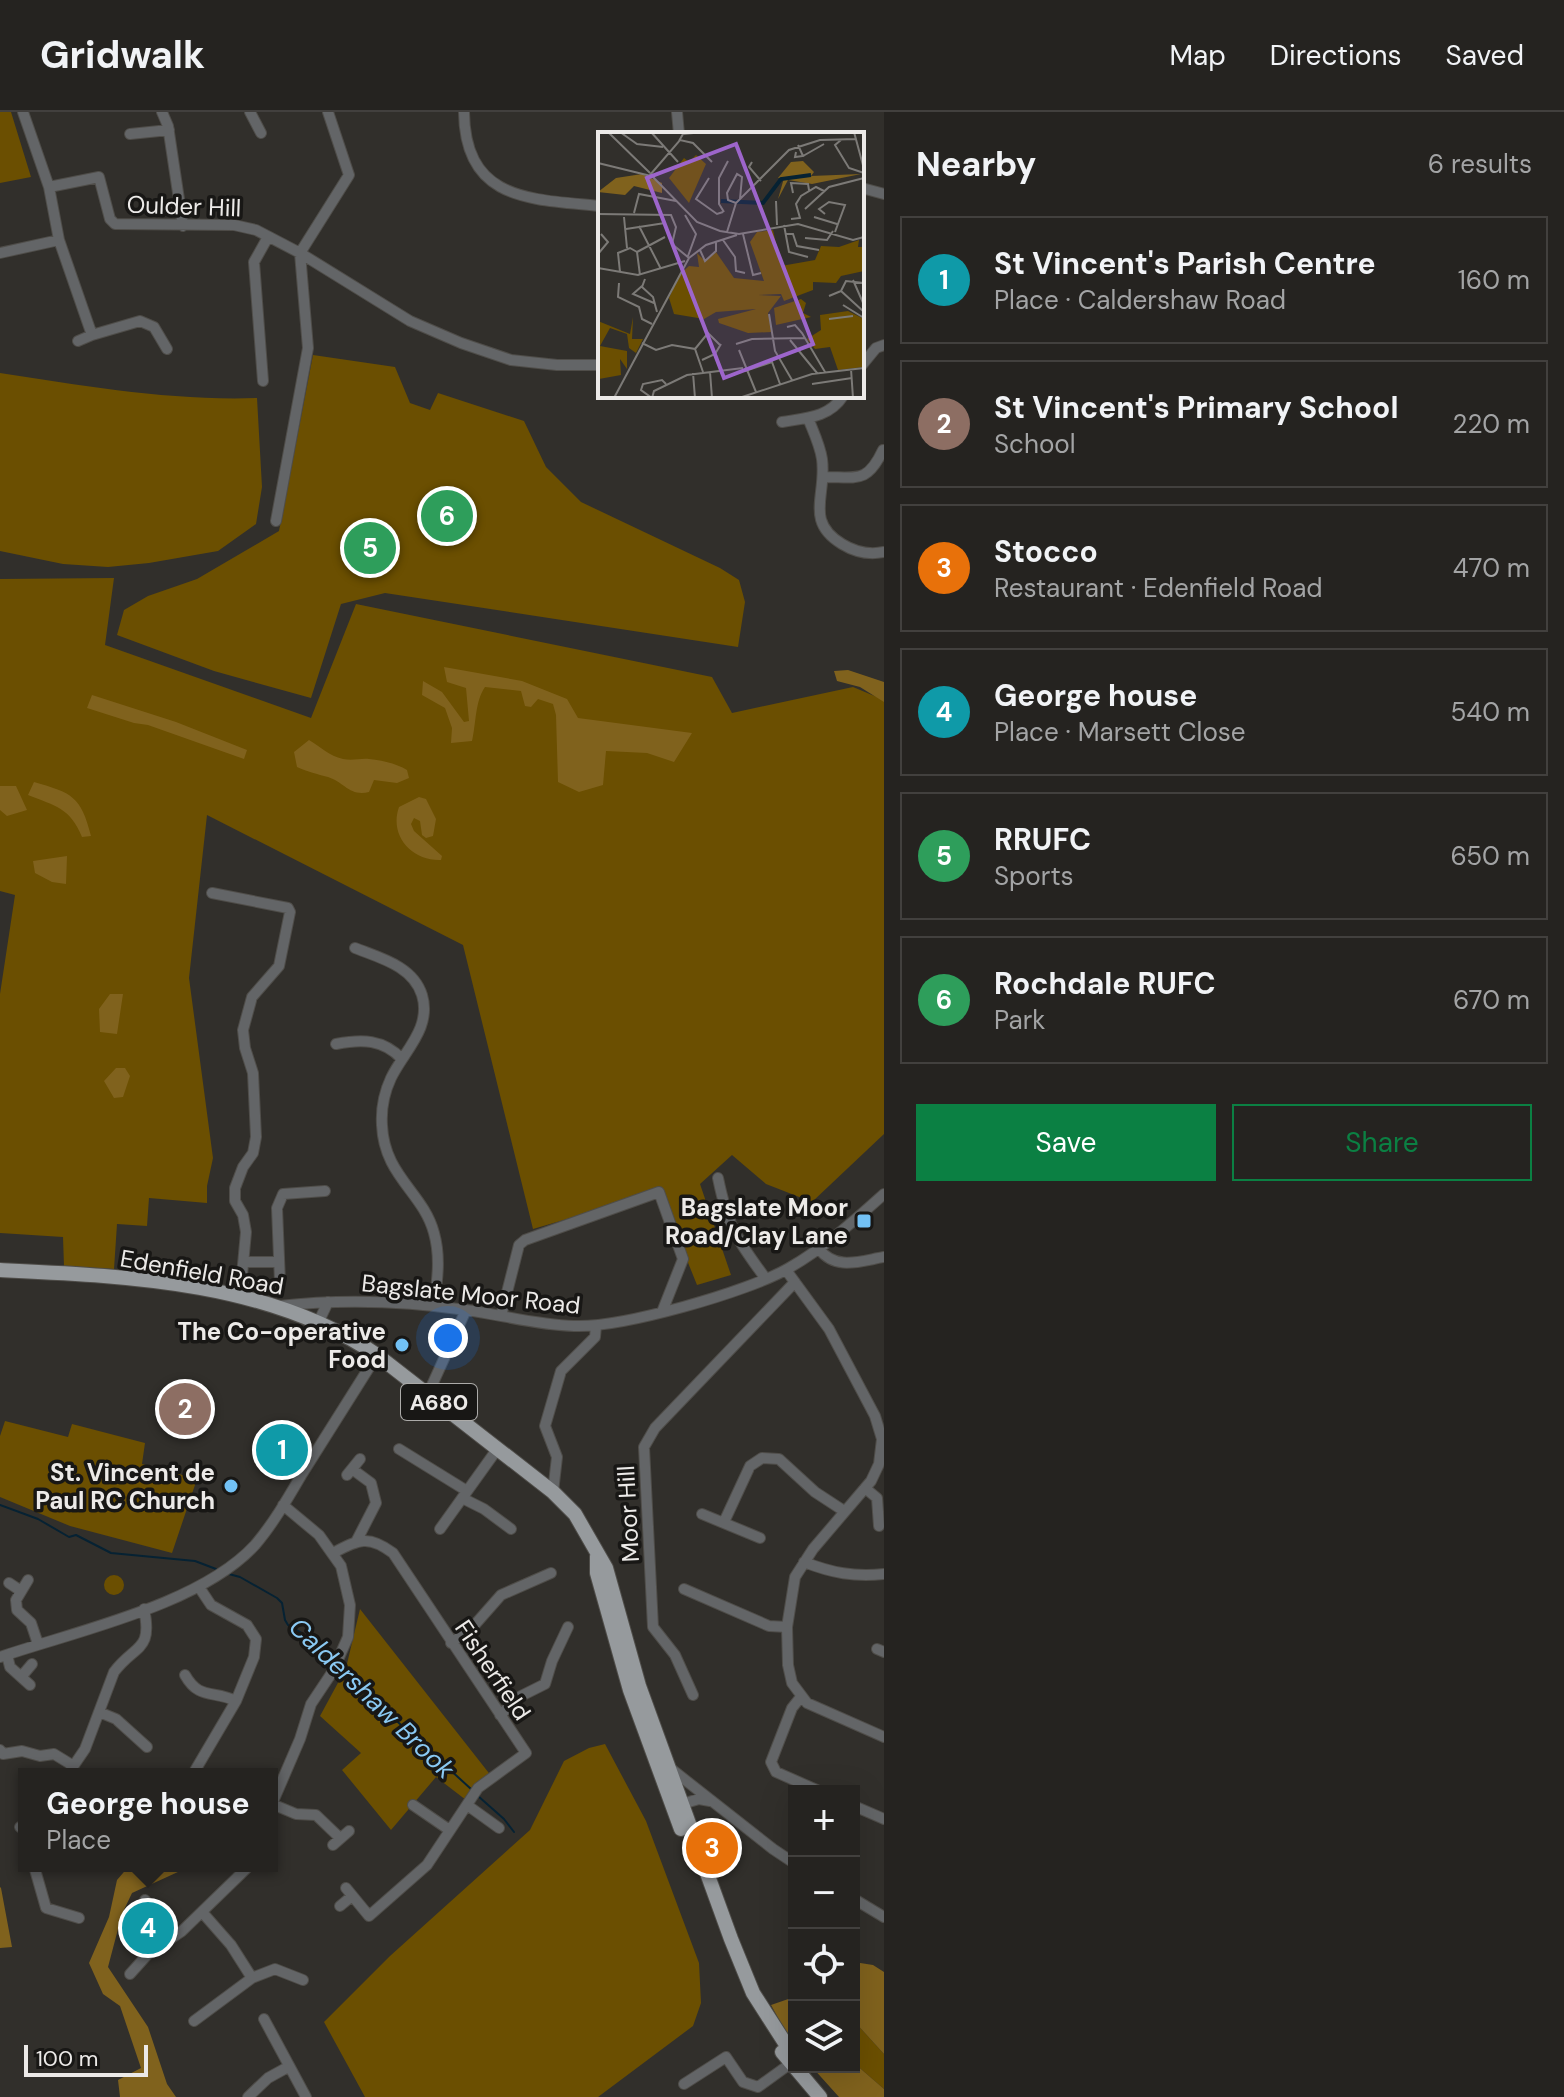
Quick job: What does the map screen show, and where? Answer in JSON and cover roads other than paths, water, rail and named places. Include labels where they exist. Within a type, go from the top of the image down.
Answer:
[{"type":"main road","name":"Edenfield Road","points":[[0,1270],[84,1274],[144,1281],[278,1306],[319,1321],[350,1337],[498,1448],[575,1514],[597,1550],[597,1573],[670,1768],[678,1806]]},
{"type":"main road","name":"Edenfield Road","points":[[623,1647],[630,1690],[753,1993],[788,2050]]},
{"type":"main road","name":"Edenfield Road","points":[[803,2073],[820,2097]]},
{"type":"main road","name":"Edenfield Road","points":[[806,2073],[831,2097]]},
{"type":"street","points":[[23,112],[49,187],[59,240],[92,335]]},
{"type":"street","points":[[162,112],[169,130],[183,226]]},
{"type":"street","points":[[250,112],[261,133]]},
{"type":"street","points":[[276,521],[308,348],[300,253],[349,175],[328,112]]},
{"type":"street","points":[[464,112],[466,135],[473,155],[482,171],[497,185],[531,199],[598,206]]},
{"type":"street","points":[[677,112],[679,132]]},
{"type":"street","points":[[130,134],[169,130]]},
{"type":"street","name":"Oulder Hill","points":[[49,187],[99,177],[110,219],[115,224],[234,225],[256,230],[300,253],[410,321],[461,343],[511,360],[598,365]]},
{"type":"street","points":[[864,189],[884,194]]},
{"type":"street","points":[[263,381],[254,262],[268,237]]},
{"type":"street","points":[[0,253],[59,240]]},
{"type":"street","points":[[78,341],[140,321],[154,327],[167,349]]},
{"type":"street","points":[[864,363],[876,348],[884,345]]},
{"type":"street","points":[[782,422],[821,415],[837,406],[842,398]]},
{"type":"street","points":[[808,418],[821,456],[824,477],[819,513],[827,534],[859,551],[872,554],[884,552]]},
{"type":"street","points":[[824,477],[860,477],[874,469],[883,450]]},
{"type":"street","points":[[212,893],[288,908],[290,912],[279,966],[252,997],[243,1030],[253,1073],[256,1137],[253,1153],[243,1167],[235,1188],[235,1201],[243,1215],[246,1232],[240,1297]]},
{"type":"street","points":[[355,948],[400,967],[412,977],[423,998],[423,1020],[416,1039],[390,1080],[383,1100],[384,1141],[393,1168],[428,1218],[434,1232],[438,1269],[434,1306]]},
{"type":"street","points":[[336,1044],[368,1040],[387,1047],[402,1059]]},
{"type":"street","points":[[718,1178],[725,1212],[735,1236],[766,1279]]},
{"type":"street","points":[[280,1282],[277,1208],[283,1194],[325,1191]]},
{"type":"street","points":[[501,1316],[519,1245],[525,1240],[659,1192],[683,1259],[662,1312]]},
{"type":"street","name":"Bagslate Moor Road","points":[[319,1321],[328,1302],[434,1306],[557,1325],[596,1326],[662,1312],[786,1270],[819,1249],[884,1194]]},
{"type":"street","points":[[819,1249],[827,1259],[841,1264],[884,1257]]},
{"type":"street","points":[[245,1262],[277,1262]]},
{"type":"street","points":[[786,1270],[829,1329],[875,1416],[882,1439],[879,1464],[865,1488],[795,1577],[787,1627],[788,1665],[800,1698],[884,1737]]},
{"type":"street","name":"Moor Hill","points":[[693,1695],[675,1655],[653,1627],[644,1447],[655,1428],[795,1282]]},
{"type":"street","points":[[278,1306],[328,1302]]},
{"type":"street","points":[[428,1394],[466,1310]]},
{"type":"street","points":[[553,1492],[557,1457],[545,1426],[561,1371],[595,1337],[596,1326]]},
{"type":"street","points":[[32,1664],[26,1681],[10,1667],[4,1656],[199,1587],[228,1568],[254,1545],[283,1505],[377,1355]]},
{"type":"street","points":[[440,1529],[498,1448]]},
{"type":"street","points":[[399,1449],[511,1529]]},
{"type":"street","points":[[724,1522],[750,1466],[762,1458],[779,1459],[815,1492],[844,1511]]},
{"type":"street","points":[[333,1553],[357,1540],[376,1503],[371,1483],[349,1472],[360,1459]]},
{"type":"street","points":[[865,1488],[877,1498],[879,1526]]},
{"type":"street","points":[[278,1790],[311,1704],[333,1671],[348,1637],[350,1605],[341,1566],[333,1553],[319,1535],[283,1505]]},
{"type":"street","points":[[702,1514],[760,1538]]},
{"type":"street","name":"Fisherfield","points":[[340,1906],[349,1892],[373,1920],[427,1865],[478,1788],[526,1753],[393,1553],[378,1542],[357,1540]]},
{"type":"street","points":[[804,1562],[833,1573],[862,1576],[884,1574]]},
{"type":"street","points":[[451,1643],[471,1629],[501,1595],[551,1573]]},
{"type":"street","points":[[28,1580],[16,1600],[17,1610],[31,1623],[38,1644]]},
{"type":"street","points":[[9,1583],[21,1591]]},
{"type":"street","points":[[197,1768],[236,1701],[254,1657],[256,1639],[247,1625],[211,1605],[199,1587]]},
{"type":"street","points":[[517,1588],[521,1603]]},
{"type":"street","points":[[684,1589],[769,1626],[787,1627]]},
{"type":"street","points":[[71,1768],[85,1749],[114,1672],[136,1652],[146,1637],[148,1628],[144,1609]]},
{"type":"street","points":[[500,1715],[521,1696],[545,1684],[568,1627]]},
{"type":"street","points":[[185,1675],[194,1689],[236,1701]]},
{"type":"street","points":[[800,1698],[792,1708],[771,1762],[776,1772],[805,1785]]},
{"type":"street","points":[[99,1712],[116,1719],[134,1741],[147,1747]]},
{"type":"street","points":[[1,1756],[22,1751],[40,1756],[54,1754],[68,1768]]},
{"type":"street","points":[[670,1768],[788,1859]]},
{"type":"street","points":[[678,1806],[699,1799],[712,1802]]},
{"type":"street","points":[[470,1801],[491,1826]]},
{"type":"street","points":[[413,1805],[448,1829]]},
{"type":"street","points":[[278,1806],[296,1814],[316,1815],[341,1838]]},
{"type":"street","points":[[860,1809],[884,1819]]},
{"type":"street","points":[[36,1872],[46,1908],[73,1912]]},
{"type":"street","points":[[130,1974],[148,1954],[175,1936],[243,1872]]},
{"type":"street","points":[[145,1900],[175,1936]]},
{"type":"street","points":[[860,1903],[884,1917]]},
{"type":"street","points":[[202,1912],[231,1945],[252,1978]]},
{"type":"street","points":[[194,2021],[252,1978],[275,1969],[303,1980]]},
{"type":"street","points":[[264,2019],[306,2097]]},
{"type":"street","points":[[684,2084],[726,2057],[743,2082],[758,2087],[788,2067]]},
{"type":"street","points":[[248,2097],[268,2078],[288,2067]]},
{"type":"waterway","name":"Caldershaw Brook","points":[[0,1505],[38,1519],[69,1537],[76,1535],[111,1553],[195,1561],[216,1569]]},
{"type":"waterway","name":"Caldershaw Brook","points":[[225,1573],[240,1577],[277,1598],[282,1603],[288,1625],[332,1662]]},
{"type":"waterway","name":"Caldershaw Brook","points":[[340,1669],[471,1789]]},
{"type":"waterway","name":"Caldershaw Brook","points":[[478,1796],[514,1832]]},
{"type":"place","name":"Rochdale RUFC","points":[[447,516]]},
{"type":"place","name":"RRUFC","points":[[370,548]]},
{"type":"place","name":"Bagslate Moor Road/Clay Lane","points":[[864,1221]]},
{"type":"place","name":"The Co-operative Food","points":[[402,1345]]},
{"type":"place","name":"St Vincent's Primary School","points":[[185,1409]]},
{"type":"place","name":"St Vincent's Parish Centre","points":[[282,1450]]},
{"type":"place","name":"St. Vincent de Paul RC Church","points":[[231,1486]]},
{"type":"place","name":"Stocco","points":[[712,1848]]},
{"type":"place","name":"George house","points":[[148,1928]]}]
